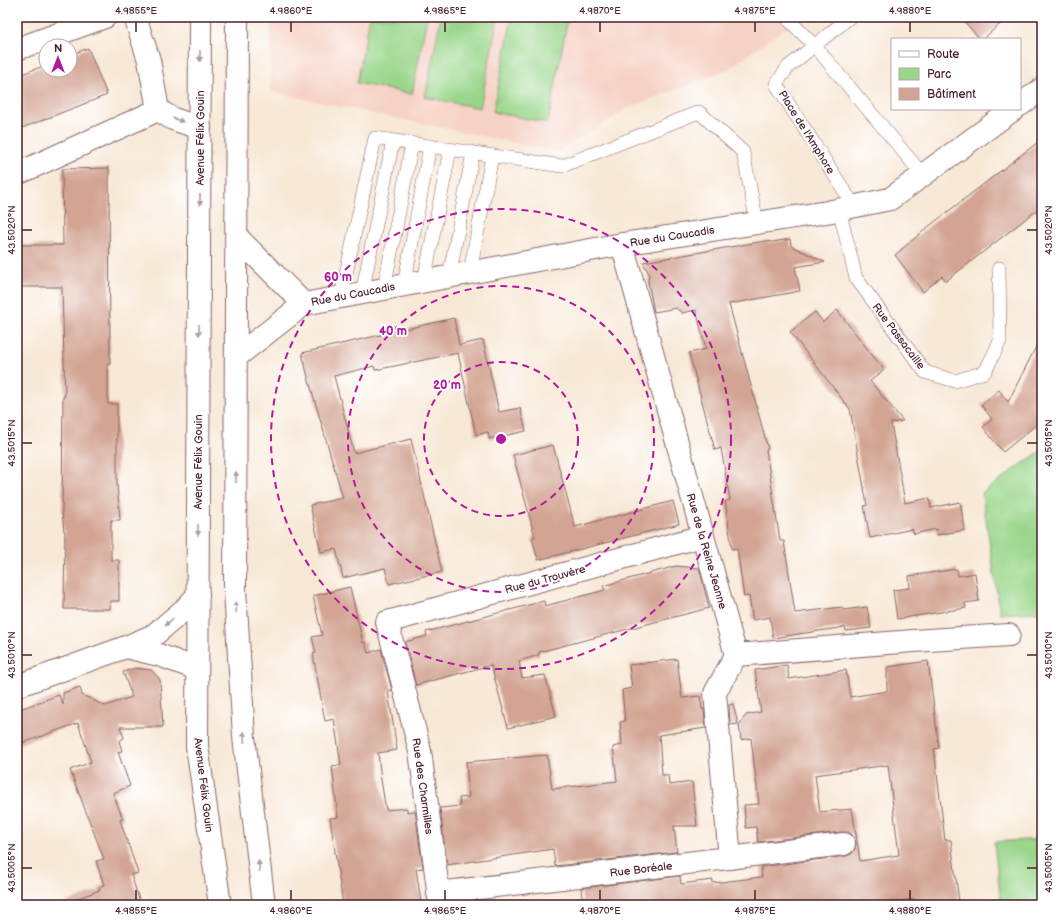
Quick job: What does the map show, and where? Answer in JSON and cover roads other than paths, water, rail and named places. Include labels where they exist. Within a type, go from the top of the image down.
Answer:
[{"type":"street","points":[[17,49],[104,17]]},
{"type":"street","points":[[135,17],[149,60],[158,110],[173,119],[200,128]]},
{"type":"street","name":"Avenue Félix Gouin","points":[[200,17],[197,746],[220,905]]},
{"type":"street","points":[[237,17],[235,590],[244,737],[264,905]]},
{"type":"street","points":[[1021,104],[1042,89]]},
{"type":"street","points":[[17,174],[158,110]]},
{"type":"street","name":"Rue du Caucadis","points":[[236,357],[304,304],[622,244],[757,223],[890,199],[1013,110]]},
{"type":"street","name":"Rue du Caucadis","points":[[237,237],[304,304]]},
{"type":"street","name":"Rue de la Reine Jeanne","points":[[622,244],[736,656]]},
{"type":"street","name":"Rue du Trouvère","points":[[387,622],[703,536]]},
{"type":"street","points":[[17,686],[126,647],[154,635],[185,609],[198,595]]},
{"type":"street","name":"Rue des Charmilles","points":[[387,622],[420,751],[439,899]]},
{"type":"street","points":[[730,858],[715,693],[736,656],[913,641],[1009,635]]},
{"type":"street","points":[[126,647],[159,655],[197,669]]},
{"type":"street","name":"Rue Boréale","points":[[439,899],[730,858],[844,844]]},
{"type":"lane","points":[[786,17],[814,45],[923,175]]},
{"type":"lane","name":"Place de l'Amphore","points":[[846,208],[776,84],[788,67],[850,17]]},
{"type":"lane","points":[[351,295],[375,138],[562,166],[699,112],[743,152],[757,223]]},
{"type":"lane","points":[[351,295],[393,141]]},
{"type":"lane","points":[[404,285],[412,144]]},
{"type":"lane","points":[[404,285],[430,146]]},
{"type":"lane","points":[[404,285],[450,150]]},
{"type":"lane","points":[[449,277],[473,153]]},
{"type":"lane","points":[[470,272],[492,156]]},
{"type":"lane","name":"Rue Passacaille","points":[[846,208],[856,278],[925,372],[954,381],[985,372],[1000,340],[999,268]]}]
